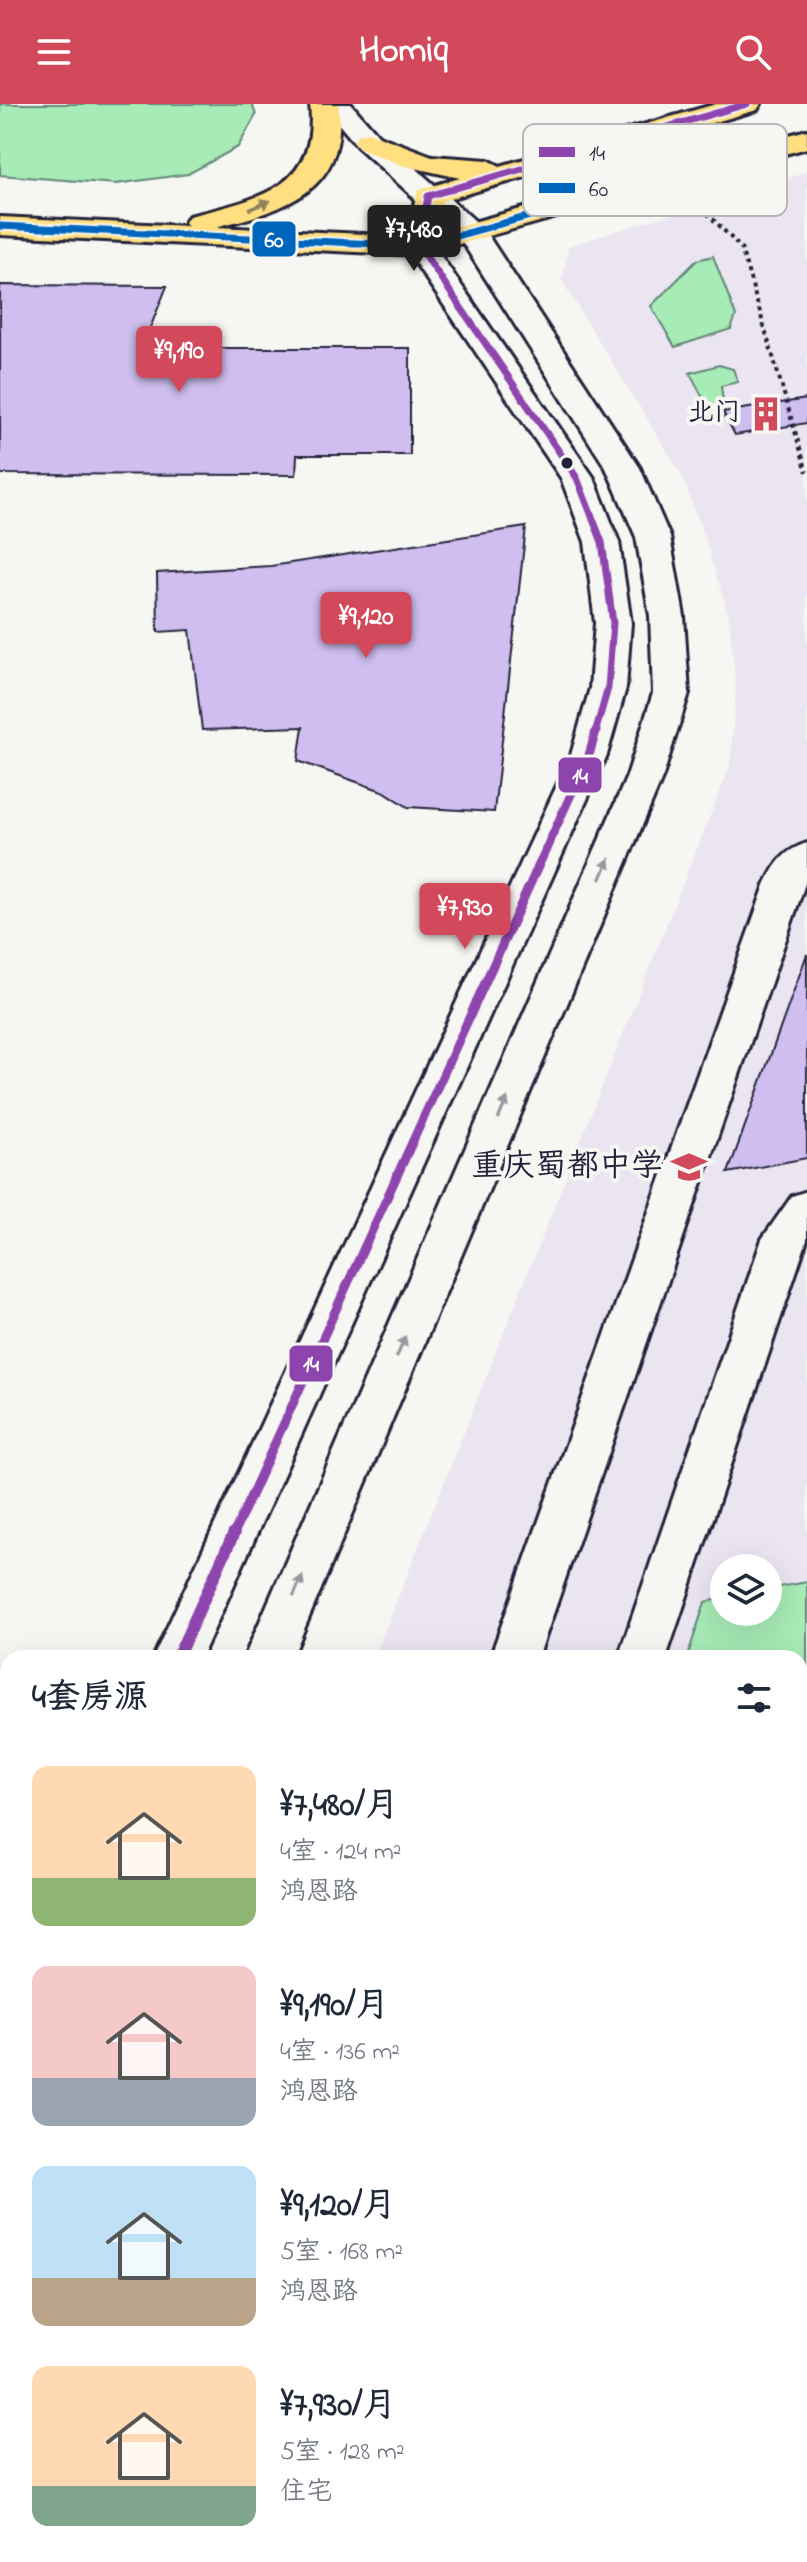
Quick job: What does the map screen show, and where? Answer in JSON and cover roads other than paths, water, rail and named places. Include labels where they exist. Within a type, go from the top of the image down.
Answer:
[{"type":"main road","points":[[102,232],[194,224],[255,209],[295,188],[320,164],[327,141],[324,104]]},
{"type":"main road","points":[[677,124],[747,104]]},
{"type":"main road","points":[[787,145],[807,139]]},
{"type":"main road","points":[[368,141],[403,158],[439,167],[478,169],[523,166]]},
{"type":"main road","points":[[419,246],[428,196],[523,168]]},
{"type":"main road","points":[[0,226],[419,246],[536,216]]},
{"type":"street","points":[[271,1650],[645,776],[671,693],[667,616],[653,537],[623,468],[472,234],[368,141],[336,104]]},
{"type":"street","points":[[181,1650],[589,755],[608,688],[613,623],[602,542],[577,478],[419,246]]},
{"type":"street","points":[[517,1650],[784,885],[791,870],[807,857]]},
{"type":"street","points":[[645,1650],[783,1239],[807,1208]]},
{"type":"place","name":"北门","points":[[766,414]]},
{"type":"place","name":"重庆蜀都中学","points":[[689,1167]]}]
